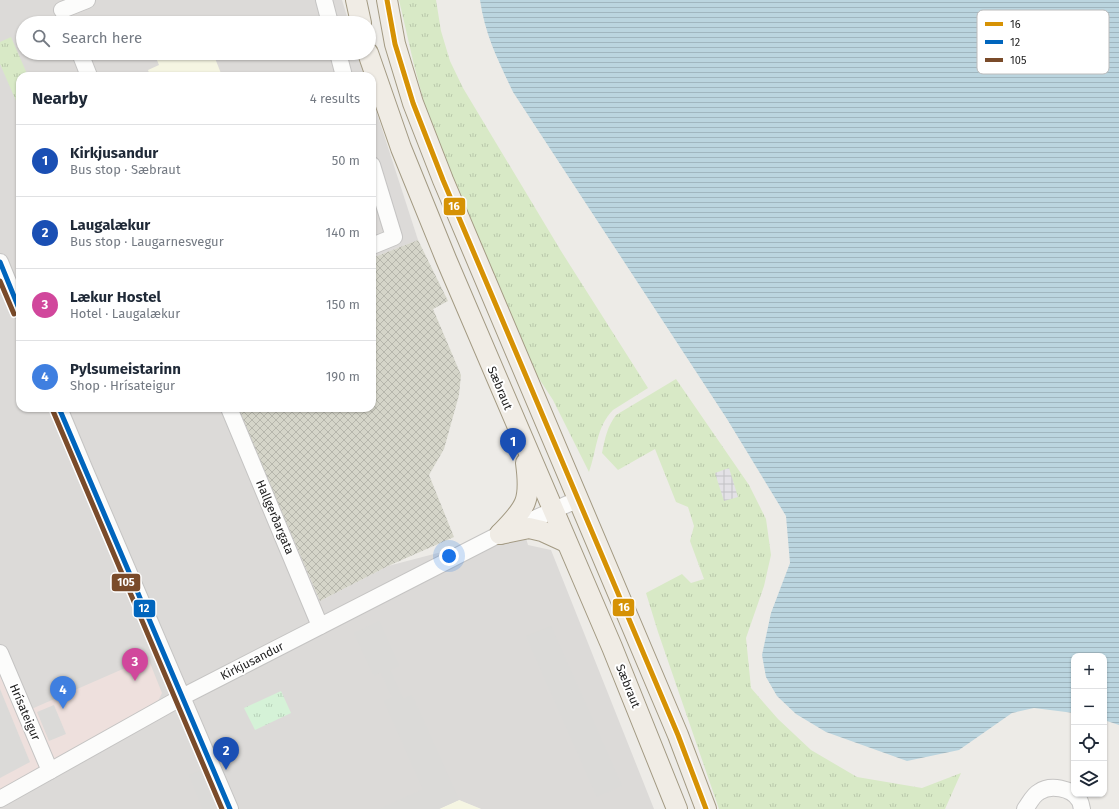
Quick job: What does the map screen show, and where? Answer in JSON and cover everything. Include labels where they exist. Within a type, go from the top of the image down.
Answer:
[{"type":"main road","points":[[356,0],[359,16]]},
{"type":"main road","points":[[387,0],[395,44],[413,103],[443,180],[678,735],[706,809]]},
{"type":"main road","name":"Sæbraut","points":[[370,60],[375,72]]},
{"type":"main road","name":"Sæbraut","points":[[376,76],[401,148],[446,259],[566,542],[612,646],[677,809]]},
{"type":"main road","points":[[500,534],[515,519],[527,498],[529,484],[524,443]]},
{"type":"main road","points":[[500,534],[529,528],[542,531],[566,542]]},
{"type":"street","points":[[62,11],[87,0]]},
{"type":"street","points":[[324,0],[328,16]]},
{"type":"street","points":[[83,60],[87,72]]},
{"type":"street","points":[[339,60],[341,72]]},
{"type":"street","points":[[376,178],[394,237],[376,244]]},
{"type":"street","points":[[0,262],[16,301]]},
{"type":"street","points":[[61,412],[230,809]]},
{"type":"street","name":"Hallgerðargata","points":[[231,412],[320,626]]},
{"type":"street","name":"Kirkjusandur","points":[[0,799],[182,697],[500,534],[570,503],[581,506]]},
{"type":"street","name":"Hrísateigur","points":[[0,653],[50,771]]},
{"type":"street","points":[[1025,809],[1038,792],[1056,788],[1065,789],[1073,793],[1079,800],[1082,809]]},
{"type":"shaded area","points":[[0,0],[342,0],[347,16],[16,16],[16,60],[360,60],[364,72],[16,72],[16,412],[239,412],[320,601],[388,566],[453,549],[520,518],[528,545],[551,550],[654,809],[481,809],[459,800],[439,809],[0,809],[0,795],[20,714],[0,668]]},
{"type":"shaded area","points":[[157,60],[216,60],[220,72],[149,72],[148,70],[159,65]]},
{"type":"shaded area","points":[[376,110],[418,240],[376,256]]},
{"type":"shaded area","points":[[418,240],[448,301],[433,309],[461,375],[459,395],[444,449],[429,475],[454,537],[388,566],[320,601],[239,412],[376,412],[376,256]]},
{"type":"shaded area","points":[[729,468],[738,497],[724,501],[715,473]]},
{"type":"shaded area","points":[[379,621],[399,666],[390,670],[403,699],[412,695],[459,800],[439,809],[379,809],[423,789],[384,701],[392,697],[381,673],[374,676],[354,633]]},
{"type":"shaded area","points":[[551,626],[622,786],[597,797],[526,636]]},
{"type":"shaded area","points":[[148,658],[162,693],[155,707],[0,795],[0,668],[20,714]]},
{"type":"shaded area","points":[[0,689],[30,762],[0,778]]},
{"type":"shaded area","points":[[54,705],[66,734],[49,741],[37,712]]},
{"type":"shaded area","points":[[199,771],[215,809],[203,809],[189,775]]},
{"type":"shaded area","points":[[459,800],[481,809],[439,809]]},
{"type":"green space","points":[[399,0],[436,0],[441,31],[450,61],[463,88],[561,251],[648,388],[613,410],[607,417],[600,431],[589,472],[553,400],[530,365],[452,177],[425,106]]},
{"type":"green space","points":[[11,37],[16,48],[16,60],[21,60],[26,72],[16,72],[16,101],[0,64],[0,42]]},
{"type":"green space","points":[[676,379],[749,485],[766,519],[771,555],[764,586],[746,638],[751,688],[778,719],[811,750],[857,777],[922,788],[961,773],[945,809],[719,809],[646,593],[682,574],[691,583],[704,579],[690,541],[694,526],[688,507],[676,502],[655,449],[618,470],[602,453],[608,428],[616,415]]},
{"type":"green space","points":[[281,691],[291,713],[255,730],[244,708]]},
{"type":"water","points":[[480,0],[1119,0],[1119,725],[1107,721],[1107,653],[1071,653],[1071,713],[1034,708],[1012,713],[959,750],[907,761],[826,732],[796,714],[777,696],[766,677],[762,655],[771,613],[790,563],[786,516],[727,419],[513,92],[497,58],[485,25]]},
{"type":"transit line","name":"16","points":[[387,0],[395,44],[413,103],[443,180],[678,735],[706,809]]},
{"type":"transit line","name":"12","points":[[0,262],[16,301]]},
{"type":"transit line","name":"105","points":[[0,281],[14,314]]},
{"type":"transit line","name":"105","points":[[53,412],[222,809]]},
{"type":"transit line","name":"12","points":[[61,412],[230,809]]},
{"type":"place","name":"Kirkjusandur","points":[[513,461]]},
{"type":"place","name":"Lækur Hostel","points":[[135,681]]},
{"type":"place","name":"Pylsumeistarinn","points":[[63,709]]},
{"type":"place","name":"Laugalækur","points":[[226,770]]}]
